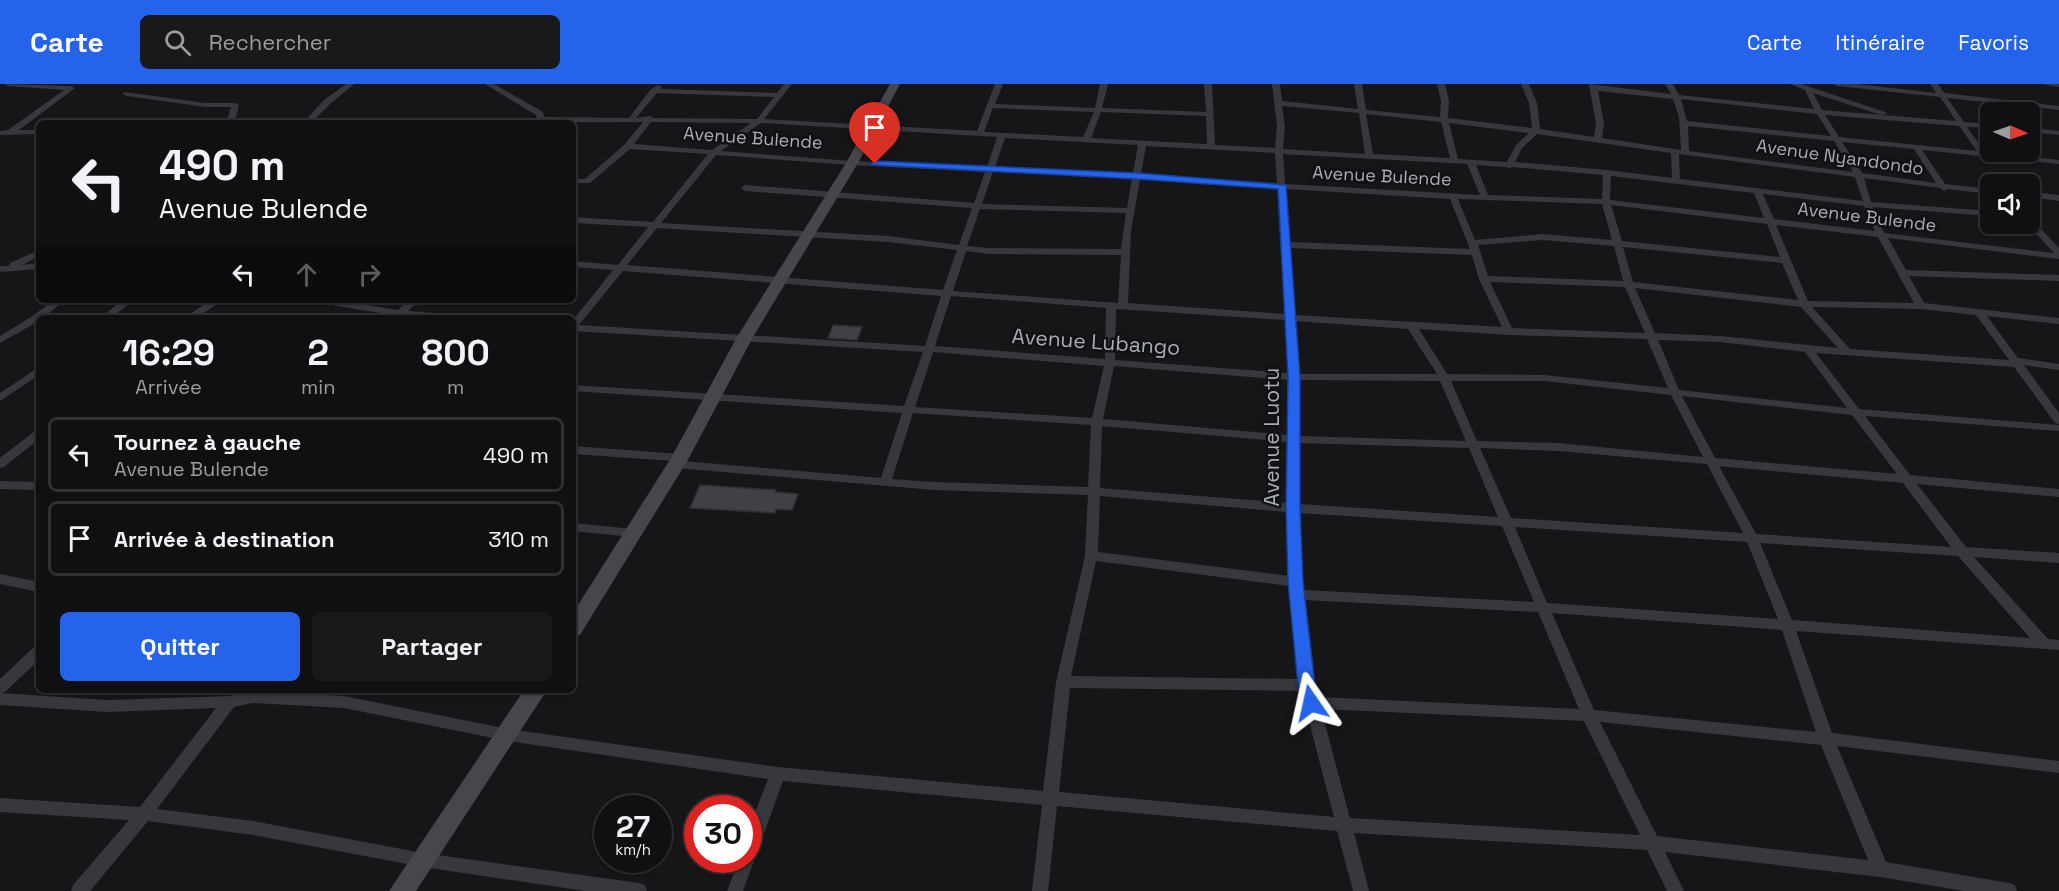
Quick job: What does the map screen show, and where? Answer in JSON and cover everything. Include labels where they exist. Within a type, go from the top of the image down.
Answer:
[{"type":"street","points":[[8,84],[71,88],[10,133]]},
{"type":"street","points":[[310,120],[327,102],[350,84]]},
{"type":"street","points":[[489,84],[540,114],[538,120]]},
{"type":"street","points":[[632,118],[661,84]]},
{"type":"street","points":[[576,323],[714,152],[759,121],[788,84]]},
{"type":"street","points":[[576,624],[678,461],[745,337],[852,163],[895,84]]},
{"type":"street","points":[[980,133],[999,84]]},
{"type":"street","points":[[1086,140],[1098,110],[1104,84]]},
{"type":"street","points":[[1208,84],[1211,147]]},
{"type":"street","name":"Avenue Luotu","points":[[1276,84],[1281,129],[1279,151],[1294,377],[1293,508],[1296,589],[1307,685],[1360,891]]},
{"type":"street","points":[[1358,84],[1369,156]]},
{"type":"street","points":[[1441,84],[1445,101],[1444,119],[1455,162]]},
{"type":"street","points":[[1509,166],[1519,147],[1536,130],[1533,103],[1525,84]]},
{"type":"street","points":[[1669,84],[1676,95],[1685,123],[1685,153]]},
{"type":"street","points":[[1794,84],[1903,119]]},
{"type":"street","points":[[1837,84],[2059,108]]},
{"type":"street","points":[[1934,84],[1980,150]]},
{"type":"street","points":[[2045,84],[2059,85]]},
{"type":"street","points":[[1598,140],[1600,124],[1593,86],[1819,111],[1980,125]]},
{"type":"street","points":[[1808,88],[1819,111],[1858,174],[1867,204],[1881,236],[1921,306]]},
{"type":"street","points":[[654,91],[779,95]]},
{"type":"street","points":[[127,94],[205,105],[235,105],[230,120]]},
{"type":"street","name":"Avenue Nyandondo","points":[[1279,103],[1536,130],[1685,153],[1980,191]]},
{"type":"street","points":[[990,106],[1209,114]]},
{"type":"street","points":[[569,120],[650,118],[759,121],[1369,156],[1607,172],[1867,204],[1980,212]]},
{"type":"street","points":[[576,181],[587,181],[628,146],[650,118]]},
{"type":"street","points":[[1685,123],[1980,153]]},
{"type":"street","points":[[2040,131],[2059,133]]},
{"type":"street","points":[[0,133],[36,132]]},
{"type":"street","points":[[885,482],[906,411],[1002,135]]},
{"type":"street","points":[[1040,891],[1063,682],[1091,556],[1097,422],[1110,362],[1127,252],[1130,211],[1142,144]]},
{"type":"street","name":"Avenue Bulende","points":[[628,146],[852,163],[1137,176],[1453,197],[1606,202],[1881,236],[2059,254]]},
{"type":"street","points":[[1916,147],[1944,188]]},
{"type":"street","points":[[1675,151],[1676,181]]},
{"type":"street","points":[[2040,160],[2059,162]]},
{"type":"street","points":[[1471,163],[1485,198]]},
{"type":"street","points":[[1607,172],[1606,202],[1629,284],[1676,393],[1752,538],[1787,624],[1826,739],[1880,869]]},
{"type":"street","points":[[744,188],[976,206],[1130,211]]},
{"type":"street","points":[[1758,192],[1804,304],[1846,352]]},
{"type":"street","points":[[2040,196],[2059,198]]},
{"type":"street","points":[[1453,197],[1474,247],[1484,279],[1509,332]]},
{"type":"street","points":[[576,220],[910,241],[962,248],[1127,252]]},
{"type":"street","points":[[2040,233],[2059,254]]},
{"type":"street","points":[[1284,245],[1449,253],[1543,237],[1785,260]]},
{"type":"street","points":[[3,269],[36,254]]},
{"type":"street","points":[[576,264],[947,291],[1117,306],[1290,315],[1509,332],[1720,339],[1808,349],[2016,362],[2059,367]]},
{"type":"street","points":[[3,269],[36,266]]},
{"type":"street","points":[[1904,273],[2059,278]]},
{"type":"street","points":[[1484,279],[1629,284],[1804,304],[1921,306],[2059,321]]},
{"type":"street","points":[[38,315],[56,303]]},
{"type":"street","points":[[109,315],[125,303]]},
{"type":"street","points":[[194,315],[213,303]]},
{"type":"street","points":[[335,303],[398,315],[411,303]]},
{"type":"street","points":[[1980,313],[2059,421]]},
{"type":"street","points":[[0,340],[36,316]]},
{"type":"street","points":[[1411,325],[1444,379],[1589,715],[1676,891]]},
{"type":"street","name":"Avenue Lubango","points":[[576,327],[928,349],[1294,377],[1544,378],[1854,412],[2059,428]]},
{"type":"street","points":[[1808,349],[1963,553],[2044,644]]},
{"type":"street","points":[[0,398],[36,372]]},
{"type":"street","points":[[576,388],[1097,422],[1295,439],[1558,447],[1710,459],[2059,493]]},
{"type":"street","points":[[0,464],[36,436]]},
{"type":"street","points":[[576,450],[885,482],[1093,491],[1293,508],[2059,558]]},
{"type":"street","points":[[0,485],[36,486]]},
{"type":"street","points":[[576,527],[633,533]]},
{"type":"street","points":[[1091,556],[1296,589],[2059,645]]},
{"type":"street","points":[[0,579],[36,586]]},
{"type":"street","points":[[0,688],[36,654]]},
{"type":"street","points":[[1063,682],[1307,685]]},
{"type":"street","points":[[0,699],[108,706],[229,702],[254,693],[345,702],[508,735],[778,774],[1344,825],[1651,843],[1880,869],[2009,891]]},
{"type":"street","points":[[402,891],[534,693]]},
{"type":"street","points":[[79,891],[144,814],[229,702]]},
{"type":"street","points":[[1311,703],[1589,715],[1826,739],[2059,767]]},
{"type":"street","points":[[762,817],[778,774]]},
{"type":"street","points":[[0,805],[144,814],[253,828],[423,860],[639,891]]},
{"type":"street","points":[[735,891],[742,873]]},
{"type":"building","points":[[833,325],[862,327],[857,340],[828,338]]},
{"type":"building","points":[[700,485],[776,490],[775,492],[798,494],[792,510],[776,509],[775,513],[690,508]]},
{"type":"route","points":[[875,164],[1137,176],[1282,187],[1294,377],[1293,508],[1296,582],[1311,703]]}]
